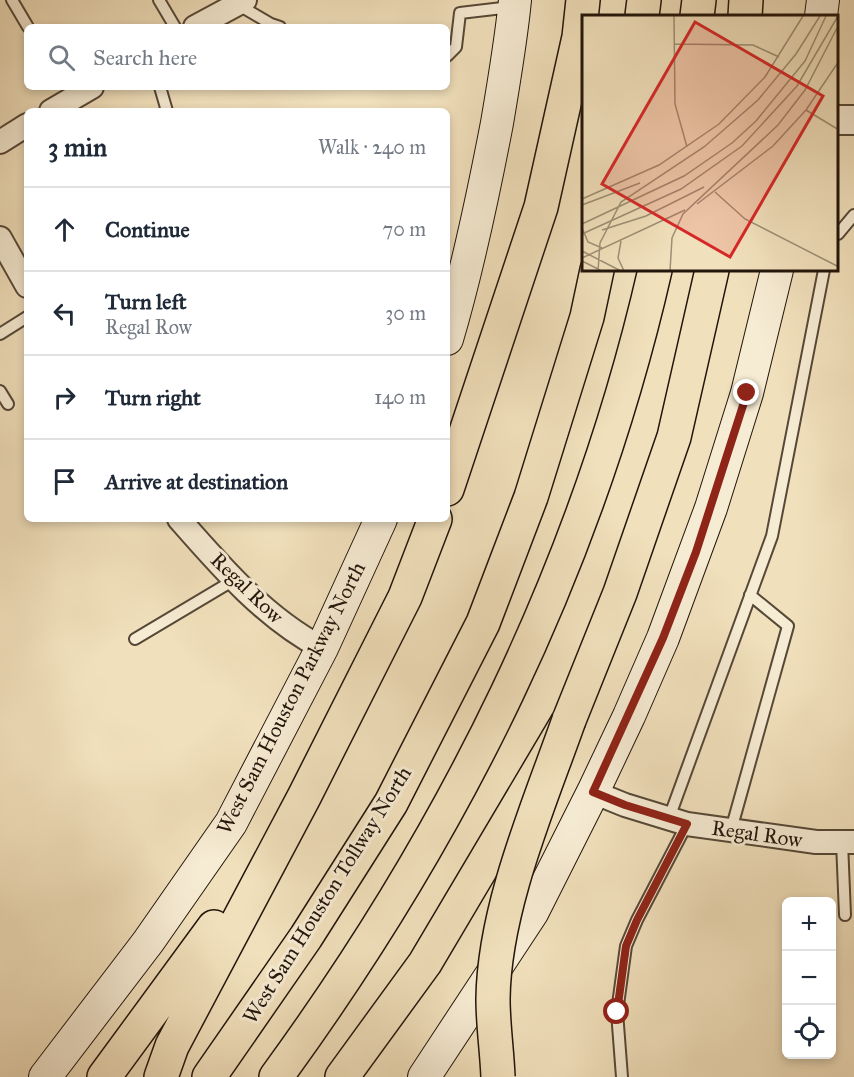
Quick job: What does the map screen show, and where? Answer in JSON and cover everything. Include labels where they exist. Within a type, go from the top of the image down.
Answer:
[{"type":"highway","points":[[450,480],[541,207],[579,37],[584,0]]},
{"type":"highway","points":[[642,15],[644,0]]},
{"type":"highway","points":[[697,15],[699,0]]},
{"type":"highway","points":[[745,15],[746,0]]},
{"type":"highway","name":"West Sam Houston Tollway North","points":[[209,1077],[306,937],[391,803],[483,623],[531,497],[587,317],[597,272]]},
{"type":"highway","points":[[276,1077],[354,967],[413,873],[482,747],[525,657],[556,584],[600,465],[629,370],[654,272]]},
{"type":"highway","points":[[498,1077],[493,998],[499,949],[510,893],[526,839],[569,720],[620,593],[674,437],[712,272]]},
{"type":"highway","points":[[161,1077],[172,1046],[192,1006],[303,797],[405,597],[434,522]]},
{"type":"highway","points":[[342,1077],[425,963],[569,720]]},
{"type":"highway","points":[[104,1077],[182,973],[303,797]]},
{"type":"main road","points":[[821,15],[823,0]]},
{"type":"main road","points":[[450,328],[466,270],[488,170],[506,72],[515,3]]},
{"type":"main road","points":[[424,1077],[532,912],[593,792],[663,638],[696,552],[747,393],[777,272]]},
{"type":"main road","name":"West Sam Houston Parkway North","points":[[45,1077],[148,942],[231,823],[322,648],[380,522]]},
{"type":"street","points":[[201,24],[241,2]]},
{"type":"street","points":[[54,108],[68,93]]},
{"type":"street","points":[[0,142],[24,127]]},
{"type":"street","points":[[0,238],[6,262],[24,283]]},
{"type":"street","name":"Regal Row","points":[[182,522],[234,580],[300,637],[322,648]]},
{"type":"street","name":"Regal Row","points":[[593,792],[678,821],[816,842],[848,842]]},
{"type":"lane","points":[[12,0],[26,24]]},
{"type":"lane","points":[[159,0],[173,24]]},
{"type":"lane","points":[[241,2],[272,24]]},
{"type":"lane","points":[[450,53],[456,47],[460,13],[515,3]]},
{"type":"lane","points":[[161,90],[166,108]]},
{"type":"lane","points":[[839,232],[854,215]]},
{"type":"lane","points":[[622,1077],[617,1012],[626,946],[678,821],[750,595],[772,536],[824,272]]},
{"type":"lane","points":[[0,334],[24,319]]},
{"type":"lane","points":[[0,391],[8,404]]},
{"type":"lane","points":[[135,639],[234,580]]},
{"type":"lane","points":[[731,830],[788,626],[750,595]]},
{"type":"lane","points":[[845,915],[848,842]]},
{"type":"route","points":[[617,1012],[626,946],[687,824],[625,805],[593,792],[663,638],[696,552],[747,393]]}]
